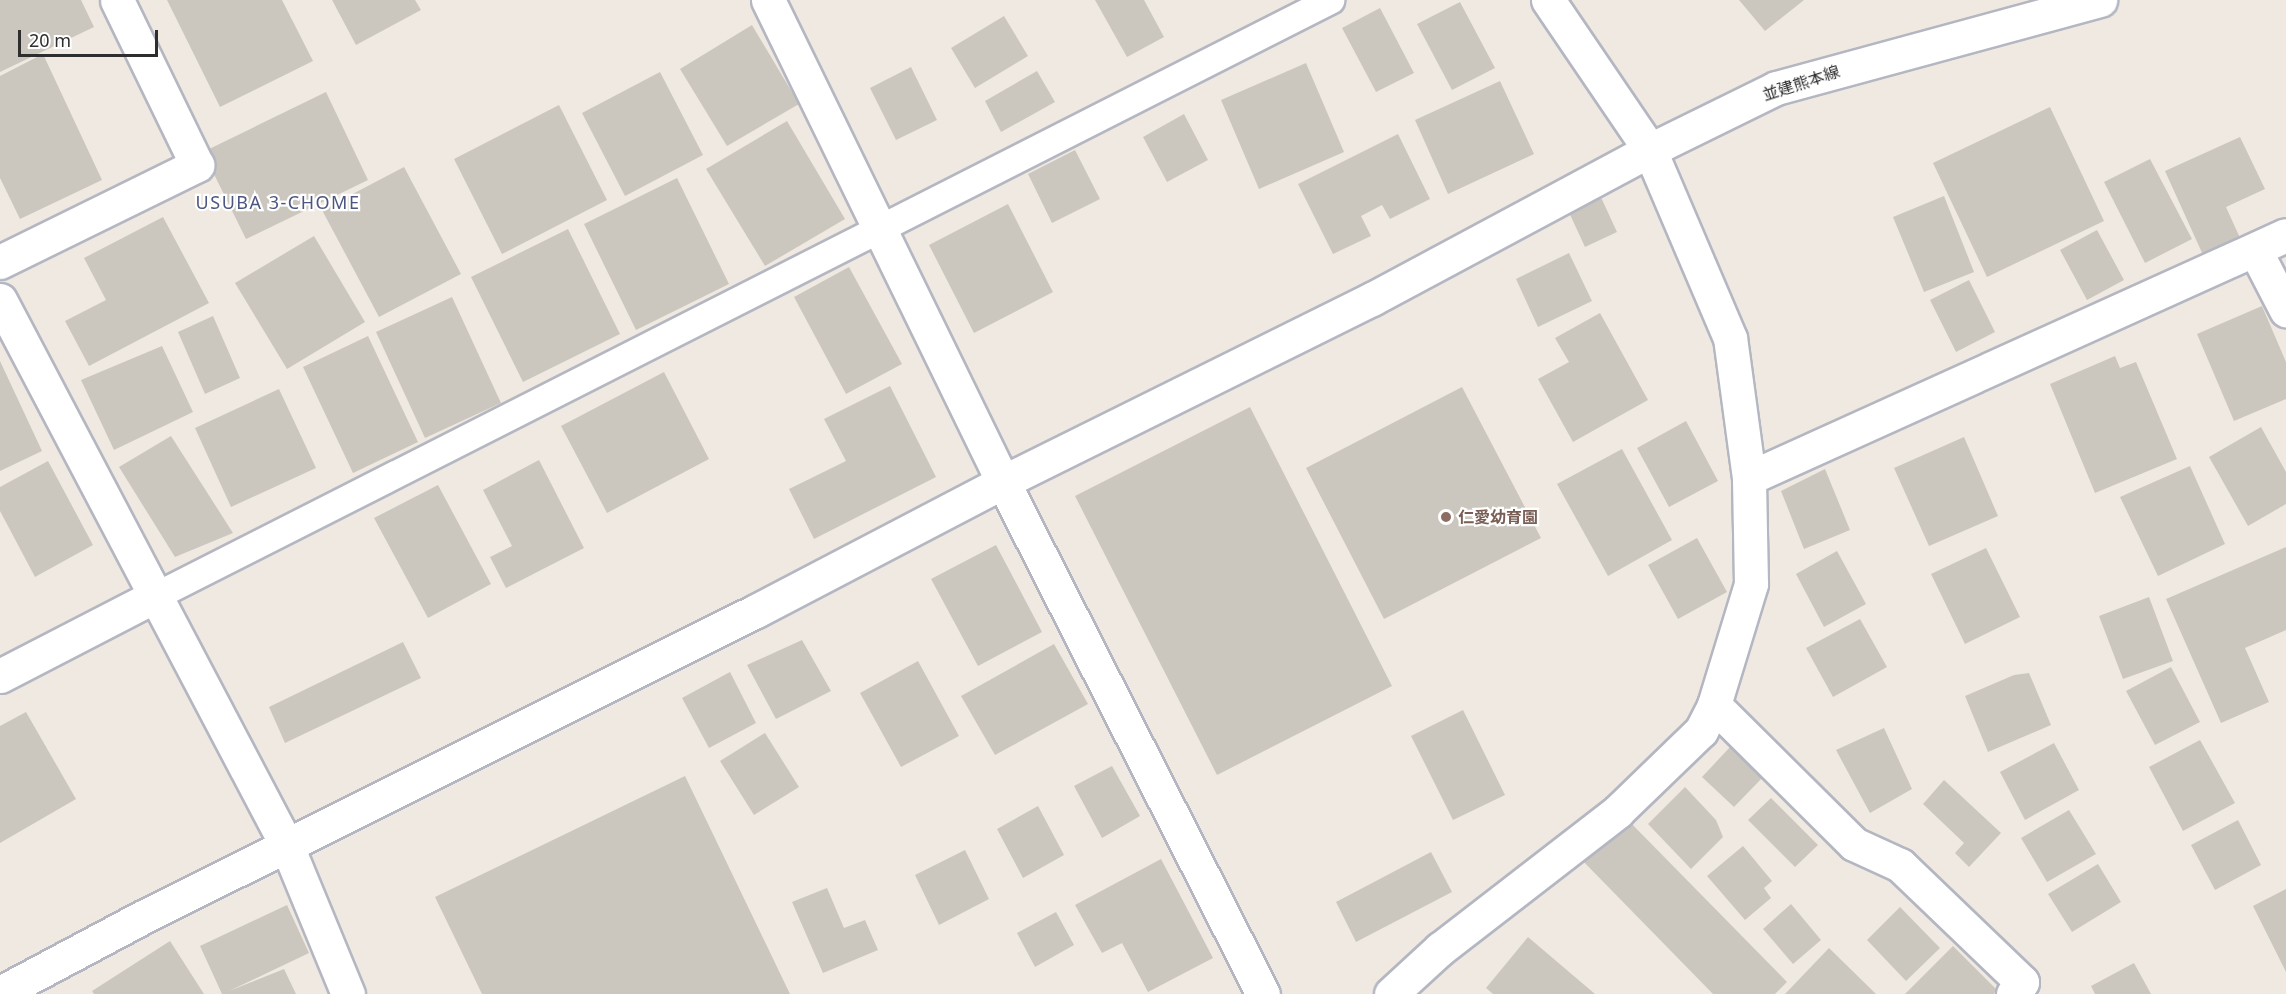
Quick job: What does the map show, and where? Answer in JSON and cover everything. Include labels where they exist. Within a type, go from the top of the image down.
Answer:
[{"type":"street","points":[[0,262],[197,165],[117,0]]},
{"type":"street","points":[[768,0],[882,229],[1003,482],[1263,994]]},
{"type":"street","points":[[1391,994],[1440,949],[1617,812],[1701,731],[1714,705],[1751,584],[1749,478],[1730,338],[1650,150],[1548,0]]},
{"type":"street","name":"並建熊本線","points":[[0,993],[141,918],[756,611],[1003,482],[1372,299],[1650,150],[1776,88],[2100,0]]},
{"type":"street","points":[[1749,478],[2286,235]]},
{"type":"street","points":[[2255,250],[2286,310]]},
{"type":"street","points":[[0,300],[286,846],[348,994]]},
{"type":"street","points":[[0,676],[155,596]]},
{"type":"street","points":[[1714,705],[1854,844],[1900,865],[2022,982],[2013,994]]},
{"type":"lane","points":[[155,596],[1330,0]]},
{"type":"building","points":[[0,0],[81,0],[94,27],[0,72]]},
{"type":"building","points":[[167,0],[282,0],[313,61],[220,107]]},
{"type":"building","points":[[332,0],[415,0],[421,10],[356,45]]},
{"type":"building","points":[[1095,0],[1144,0],[1164,37],[1127,57]]},
{"type":"building","points":[[1739,0],[1804,0],[1765,31]]},
{"type":"building","points":[[1460,2],[1495,68],[1452,90],[1417,24]]},
{"type":"building","points":[[1380,8],[1414,73],[1376,92],[1342,28]]},
{"type":"building","points":[[1004,16],[1028,56],[975,88],[951,48]]},
{"type":"building","points":[[752,25],[799,104],[727,146],[680,69]]},
{"type":"building","points":[[43,54],[102,180],[20,219],[0,178],[0,76]]},
{"type":"building","points":[[1306,63],[1344,152],[1259,189],[1221,100]]},
{"type":"building","points":[[911,67],[937,120],[896,140],[870,88]]},
{"type":"building","points":[[1037,71],[1055,102],[1001,132],[985,101]]},
{"type":"building","points":[[660,72],[703,155],[625,196],[582,113]]},
{"type":"building","points":[[1500,81],[1534,154],[1448,194],[1415,120]]},
{"type":"building","points":[[326,92],[368,180],[246,239],[203,152]]},
{"type":"building","points":[[559,105],[607,200],[502,254],[454,159]]},
{"type":"building","points":[[2050,107],[2104,221],[1987,277],[1933,163]]},
{"type":"building","points":[[1184,114],[1208,160],[1167,182],[1143,137]]},
{"type":"building","points":[[787,121],[845,219],[765,266],[706,169]]},
{"type":"building","points":[[1398,134],[1430,199],[1390,219],[1382,205],[1361,216],[1371,236],[1333,254],[1298,184]]},
{"type":"building","points":[[2240,137],[2265,189],[2226,207],[2240,238],[2203,255],[2165,171]]},
{"type":"building","points":[[1075,150],[1100,199],[1052,223],[1028,174]]},
{"type":"building","points":[[2150,159],[2192,239],[2145,263],[2104,182]]},
{"type":"building","points":[[404,167],[461,274],[379,317],[322,210]]},
{"type":"building","points":[[677,178],[729,284],[636,330],[584,224]]},
{"type":"building","points":[[1599,193],[1617,232],[1585,247],[1567,208]]},
{"type":"building","points":[[1944,196],[1974,272],[1924,292],[1893,217]]},
{"type":"building","points":[[1008,204],[1053,292],[974,333],[929,245]]},
{"type":"building","points":[[163,217],[209,303],[89,366],[65,321],[106,300],[84,258]]},
{"type":"building","points":[[568,229],[620,334],[523,382],[471,277]]},
{"type":"building","points":[[2097,230],[2124,280],[2087,300],[2060,250]]},
{"type":"building","points":[[314,236],[365,322],[287,369],[235,283]]},
{"type":"building","points":[[1569,253],[1592,301],[1538,327],[1516,279]]},
{"type":"building","points":[[849,267],[902,364],[846,394],[794,297]]},
{"type":"building","points":[[1969,280],[1995,332],[1956,352],[1930,300]]},
{"type":"building","points":[[452,297],[501,403],[425,438],[376,332]]},
{"type":"building","points":[[2262,306],[2286,362],[2286,399],[2234,421],[2197,334]]},
{"type":"building","points":[[1600,313],[1648,400],[1573,442],[1538,379],[1569,362],[1555,338]]},
{"type":"building","points":[[213,316],[240,378],[205,394],[178,332]]},
{"type":"building","points":[[368,336],[418,442],[353,473],[303,367]]},
{"type":"building","points":[[162,346],[193,412],[114,450],[81,380]]},
{"type":"building","points":[[2115,356],[2120,368],[2136,362],[2177,459],[2095,493],[2050,384]]},
{"type":"building","points":[[0,361],[42,451],[0,471]]},
{"type":"building","points":[[664,372],[709,459],[607,513],[561,426]]},
{"type":"building","points":[[890,386],[936,477],[814,539],[789,489],[846,461],[824,419]]},
{"type":"building","points":[[1462,387],[1541,538],[1384,619],[1306,468]]},
{"type":"building","points":[[279,389],[316,468],[231,507],[195,428]]},
{"type":"building","points":[[1250,407],[1392,686],[1217,775],[1075,496]]},
{"type":"building","points":[[1686,421],[1718,481],[1669,507],[1637,448]]},
{"type":"building","points":[[2261,427],[2286,472],[2286,504],[2248,526],[2209,457]]},
{"type":"building","points":[[171,436],[233,533],[175,557],[119,467]]},
{"type":"building","points":[[1964,437],[1998,516],[1929,546],[1894,468]]},
{"type":"building","points":[[1622,449],[1672,540],[1608,576],[1557,484]]},
{"type":"building","points":[[539,460],[584,548],[506,588],[490,557],[512,546],[483,490]]},
{"type":"building","points":[[48,461],[93,545],[35,577],[0,511],[0,487]]},
{"type":"building","points":[[2190,466],[2225,544],[2158,576],[2120,497]]},
{"type":"building","points":[[1825,469],[1850,530],[1804,549],[1781,491]]},
{"type":"building","points":[[438,485],[491,584],[428,618],[374,518]]},
{"type":"building","points":[[1697,538],[1727,592],[1678,619],[1648,565]]},
{"type":"building","points":[[996,545],[1042,632],[978,666],[931,579]]},
{"type":"building","points":[[2286,547],[2286,630],[2245,648],[2269,702],[2221,723],[2166,599]]},
{"type":"building","points":[[1986,548],[2020,617],[1965,644],[1931,574]]},
{"type":"building","points":[[1837,551],[1866,604],[1824,627],[1796,574]]},
{"type":"building","points":[[2149,597],[2173,661],[2123,679],[2099,616]]},
{"type":"building","points":[[1860,619],[1887,667],[1833,697],[1806,648]]},
{"type":"building","points":[[802,640],[831,691],[776,719],[747,665]]},
{"type":"building","points":[[403,642],[421,678],[285,743],[269,707]]},
{"type":"building","points":[[1054,644],[1088,704],[995,755],[961,696]]},
{"type":"building","points":[[918,661],[959,736],[901,767],[860,693]]},
{"type":"building","points":[[2171,667],[2200,722],[2155,745],[2126,691]]},
{"type":"building","points":[[730,672],[756,723],[709,748],[682,698]]},
{"type":"building","points":[[2029,673],[2051,725],[1988,752],[1965,696],[2014,675]]},
{"type":"building","points":[[1463,710],[1505,795],[1453,820],[1411,736]]},
{"type":"building","points":[[26,712],[76,799],[0,843],[0,726]]},
{"type":"building","points":[[1884,728],[1912,789],[1870,813],[1836,750]]},
{"type":"building","points":[[765,733],[799,787],[754,815],[720,761]]},
{"type":"building","points":[[2200,740],[2235,803],[2183,831],[2149,767]]},
{"type":"building","points":[[2054,743],[2079,790],[2025,820],[2000,772]]},
{"type":"building","points":[[1731,746],[1764,776],[1734,807],[1702,777]]},
{"type":"building","points":[[1112,766],[1140,816],[1102,838],[1074,786]]},
{"type":"building","points":[[685,776],[790,994],[482,994],[435,897]]},
{"type":"building","points":[[1944,780],[2001,833],[1969,867],[1955,853],[1964,843],[1923,804]]},
{"type":"building","points":[[1685,787],[1716,820],[1723,837],[1691,869],[1648,824]]},
{"type":"building","points":[[1771,798],[1818,845],[1795,867],[1748,820]]},
{"type":"building","points":[[1038,806],[1064,855],[1023,878],[997,829]]},
{"type":"building","points":[[2069,810],[2096,854],[2047,882],[2021,838]]},
{"type":"building","points":[[1620,812],[1787,982],[1775,994],[1713,994],[1577,855]]},
{"type":"building","points":[[2238,820],[2261,865],[2215,890],[2191,845]]},
{"type":"building","points":[[1743,846],[1772,881],[1764,888],[1771,898],[1745,920],[1707,876]]},
{"type":"building","points":[[965,850],[989,899],[939,925],[915,875]]},
{"type":"building","points":[[1431,852],[1452,892],[1356,942],[1336,902]]},
{"type":"building","points":[[1161,859],[1213,958],[1148,992],[1122,943],[1102,953],[1075,905]]},
{"type":"building","points":[[2098,864],[2121,902],[2072,932],[2048,894]]},
{"type":"building","points":[[827,888],[844,928],[865,920],[878,950],[823,973],[792,902]]},
{"type":"building","points":[[2286,889],[2286,972],[2253,906]]},
{"type":"building","points":[[1791,904],[1821,940],[1793,964],[1763,929]]},
{"type":"building","points":[[287,905],[309,953],[229,991],[284,969],[296,994],[222,994],[200,946]]},
{"type":"building","points":[[1900,907],[1940,948],[1906,981],[1867,940]]},
{"type":"building","points":[[1056,912],[1074,945],[1035,967],[1017,933]]},
{"type":"building","points":[[1528,937],[1595,994],[1493,994],[1486,988]]},
{"type":"building","points":[[170,941],[204,994],[94,994],[92,991]]},
{"type":"building","points":[[1953,946],[1997,990],[1994,994],[1905,994]]},
{"type":"building","points":[[1829,948],[1876,994],[1785,994]]},
{"type":"building","points":[[2134,963],[2151,994],[2095,994],[2091,986]]},
{"type":"place","name":"仁愛幼育園","points":[[1446,517]]},
{"type":"district","name":"USUBA 3-CHOME","points":[[278,202]]}]
